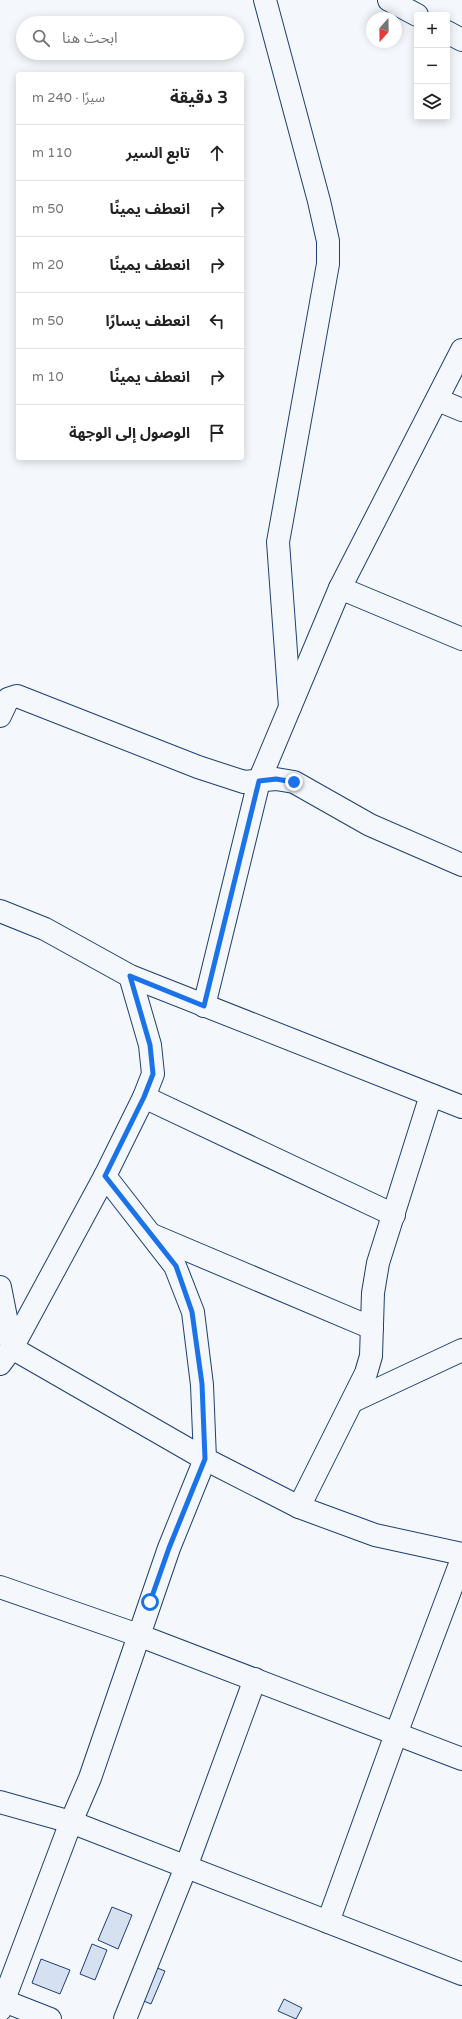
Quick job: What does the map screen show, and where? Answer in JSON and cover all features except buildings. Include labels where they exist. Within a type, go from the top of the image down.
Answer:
[{"type":"street","points":[[266,0],[317,193],[328,241],[328,264],[278,542],[290,707]]},
{"type":"street","points":[[389,0],[414,13]]},
{"type":"street","points":[[450,34],[462,40]]},
{"type":"street","points":[[204,1006],[259,781],[340,588],[438,400],[462,350]]},
{"type":"street","points":[[438,400],[462,410]]},
{"type":"street","points":[[340,588],[462,639]]},
{"type":"street","points":[[0,716],[8,699],[17,696],[198,767],[244,782],[276,779],[294,782],[370,825],[462,865]]},
{"type":"street","points":[[0,911],[45,929],[130,976],[462,1107]]},
{"type":"street","points":[[6,1356],[105,1176],[144,1097],[153,1074],[150,1045],[130,976]]},
{"type":"street","points":[[299,1507],[366,1373],[371,1356],[373,1293],[378,1263],[431,1095]]},
{"type":"street","points":[[144,1097],[394,1215]]},
{"type":"street","points":[[50,2019],[2,2005],[71,1822],[90,1778],[169,1548],[205,1459],[202,1384],[192,1312],[176,1266],[105,1176]]},
{"type":"street","points":[[152,1235],[372,1328]]},
{"type":"street","points":[[0,1287],[6,1356]]},
{"type":"street","points":[[353,1401],[462,1350]]},
{"type":"street","points":[[6,1356],[299,1507],[375,1535],[462,1554]]},
{"type":"street","points":[[328,1922],[396,1734],[462,1560]]},
{"type":"street","points":[[0,1587],[138,1635],[462,1759]]},
{"type":"street","points":[[125,2019],[186,1867],[255,1679]]},
{"type":"street","points":[[0,1802],[71,1822],[462,1974]]},
{"type":"route","points":[[150,1602],[169,1548],[205,1459],[202,1384],[192,1312],[176,1266],[105,1176],[144,1097],[153,1074],[150,1045],[130,976],[204,1006],[259,781],[276,779],[294,782]]}]
